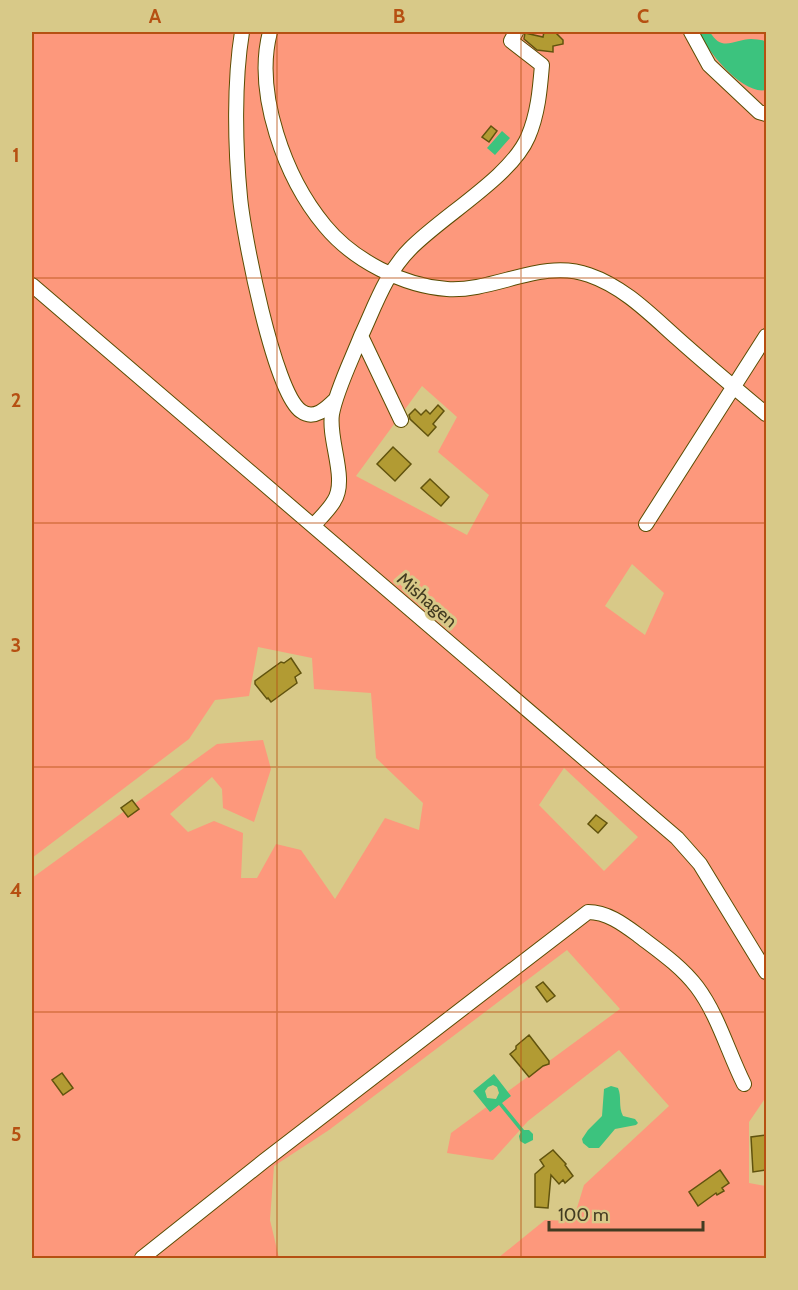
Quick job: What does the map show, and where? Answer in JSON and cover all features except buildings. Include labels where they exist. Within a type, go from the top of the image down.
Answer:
[{"type":"street","points":[[242,32],[237,118],[240,199],[246,243],[261,309],[288,394],[300,411],[309,414],[319,413],[336,399]]},
{"type":"street","points":[[270,32],[266,69],[268,99],[277,135],[291,172],[307,201],[325,227],[346,247],[390,273],[425,286],[448,289],[476,288],[555,269],[588,274],[623,291],[766,414]]},
{"type":"street","points":[[313,526],[334,502],[339,487],[332,431],[332,415],[336,399],[361,336],[390,273],[409,249],[501,172],[518,154],[528,138],[537,105],[542,65],[511,41],[516,32]]},
{"type":"street","points":[[691,32],[709,66],[759,112],[766,114]]},
{"type":"street","name":"Mishagen","points":[[32,285],[677,838],[705,872],[766,972]]},
{"type":"street","points":[[361,336],[401,420]]},
{"type":"street","points":[[645,524],[766,336]]},
{"type":"street","points":[[142,1258],[591,906],[624,925],[667,957],[698,988],[744,1084]]},
{"type":"shaded area","points":[[32,32],[766,32],[766,958],[690,840],[32,276]],"holes":[[[422,386],[457,417],[438,452],[489,495],[467,535],[356,476]],[[632,564],[664,593],[645,635],[605,606]]]},
{"type":"shaded area","points":[[698,32],[710,32],[719,42],[724,43],[751,39],[766,41],[766,90],[757,90],[737,79],[709,50]]},
{"type":"shaded area","points":[[502,131],[510,138],[495,155],[487,148]]},
{"type":"shaded area","points":[[32,294],[681,848],[766,980],[766,1097],[749,1122],[749,1183],[766,1186],[766,1258],[498,1258],[545,1220],[573,1221],[584,1185],[669,1106],[619,1050],[528,1121],[493,1160],[447,1153],[451,1133],[620,1009],[567,950],[329,1130],[274,1166],[270,1220],[279,1258],[32,1258],[32,878],[217,744],[263,740],[271,769],[254,822],[223,808],[222,789],[212,777],[170,814],[188,832],[214,821],[243,833],[241,878],[257,878],[276,844],[301,850],[335,899],[385,818],[419,830],[423,803],[376,758],[371,693],[314,689],[312,658],[258,647],[249,696],[215,700],[189,739],[32,858]],"holes":[[[564,768],[638,837],[604,871],[539,805]]]},
{"type":"shaded area","points":[[494,1074],[511,1096],[502,1103],[524,1130],[529,1130],[533,1134],[533,1140],[525,1144],[520,1141],[521,1132],[499,1105],[490,1112],[473,1091]],"holes":[[[493,1085],[497,1087],[499,1093],[496,1099],[487,1098],[485,1091],[488,1087]]]},
{"type":"shaded area","points":[[611,1086],[618,1088],[623,1116],[635,1119],[638,1123],[615,1129],[599,1148],[589,1148],[582,1139],[602,1116],[604,1089]]}]
